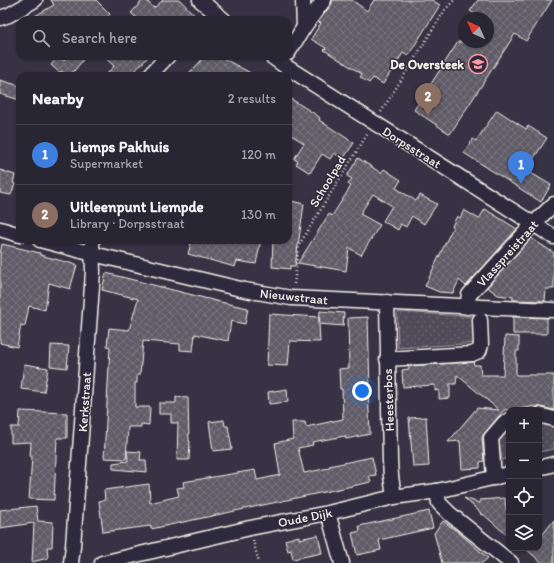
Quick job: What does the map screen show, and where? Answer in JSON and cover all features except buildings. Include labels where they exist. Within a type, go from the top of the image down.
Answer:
[{"type":"street","points":[[0,18],[9,15],[35,0]]},
{"type":"street","points":[[200,0],[208,15]]},
{"type":"street","points":[[303,0],[304,27]]},
{"type":"street","points":[[292,43],[324,0]]},
{"type":"street","points":[[153,72],[164,60]]},
{"type":"street","name":"Dorpsstraat","points":[[286,60],[374,123],[554,237]]},
{"type":"street","name":"Vlasspreistraat","points":[[467,306],[469,295],[533,224],[554,204]]},
{"type":"street","points":[[0,229],[16,234]]},
{"type":"street","name":"Nieuwstraat","points":[[55,244],[245,290],[292,298],[554,310]]},
{"type":"street","name":"Kerkstraat","points":[[71,563],[93,272],[92,244]]},
{"type":"street","name":"Heesterbos","points":[[387,302],[387,358],[391,476],[394,497]]},
{"type":"street","points":[[387,358],[472,354],[479,351],[482,345],[480,320]]},
{"type":"street","points":[[542,416],[554,419]]},
{"type":"street","points":[[494,478],[492,438],[506,422]]},
{"type":"street","points":[[542,467],[554,464]]},
{"type":"street","name":"Oude Dijk","points":[[102,563],[250,528],[506,475]]},
{"type":"street","points":[[437,490],[439,503],[450,514],[511,563]]},
{"type":"street","points":[[328,513],[342,563]]},
{"type":"path","name":"Schoolpad","points":[[292,298],[300,245],[445,10],[454,0]]},
{"type":"path","points":[[250,528],[259,563]]},
{"type":"shaded area","points":[[400,312],[479,317],[479,343],[398,348],[397,314]]},
{"type":"shaded area","points":[[542,421],[554,425],[554,449],[542,451]]},
{"type":"shaded area","points":[[506,432],[506,459],[502,460],[499,441]]},
{"type":"place","name":"De Oversteek","points":[[478,64]]},
{"type":"place","name":"Uitleenpunt Liempde","points":[[428,116]]},
{"type":"place","name":"Liemps Pakhuis","points":[[521,184]]}]
